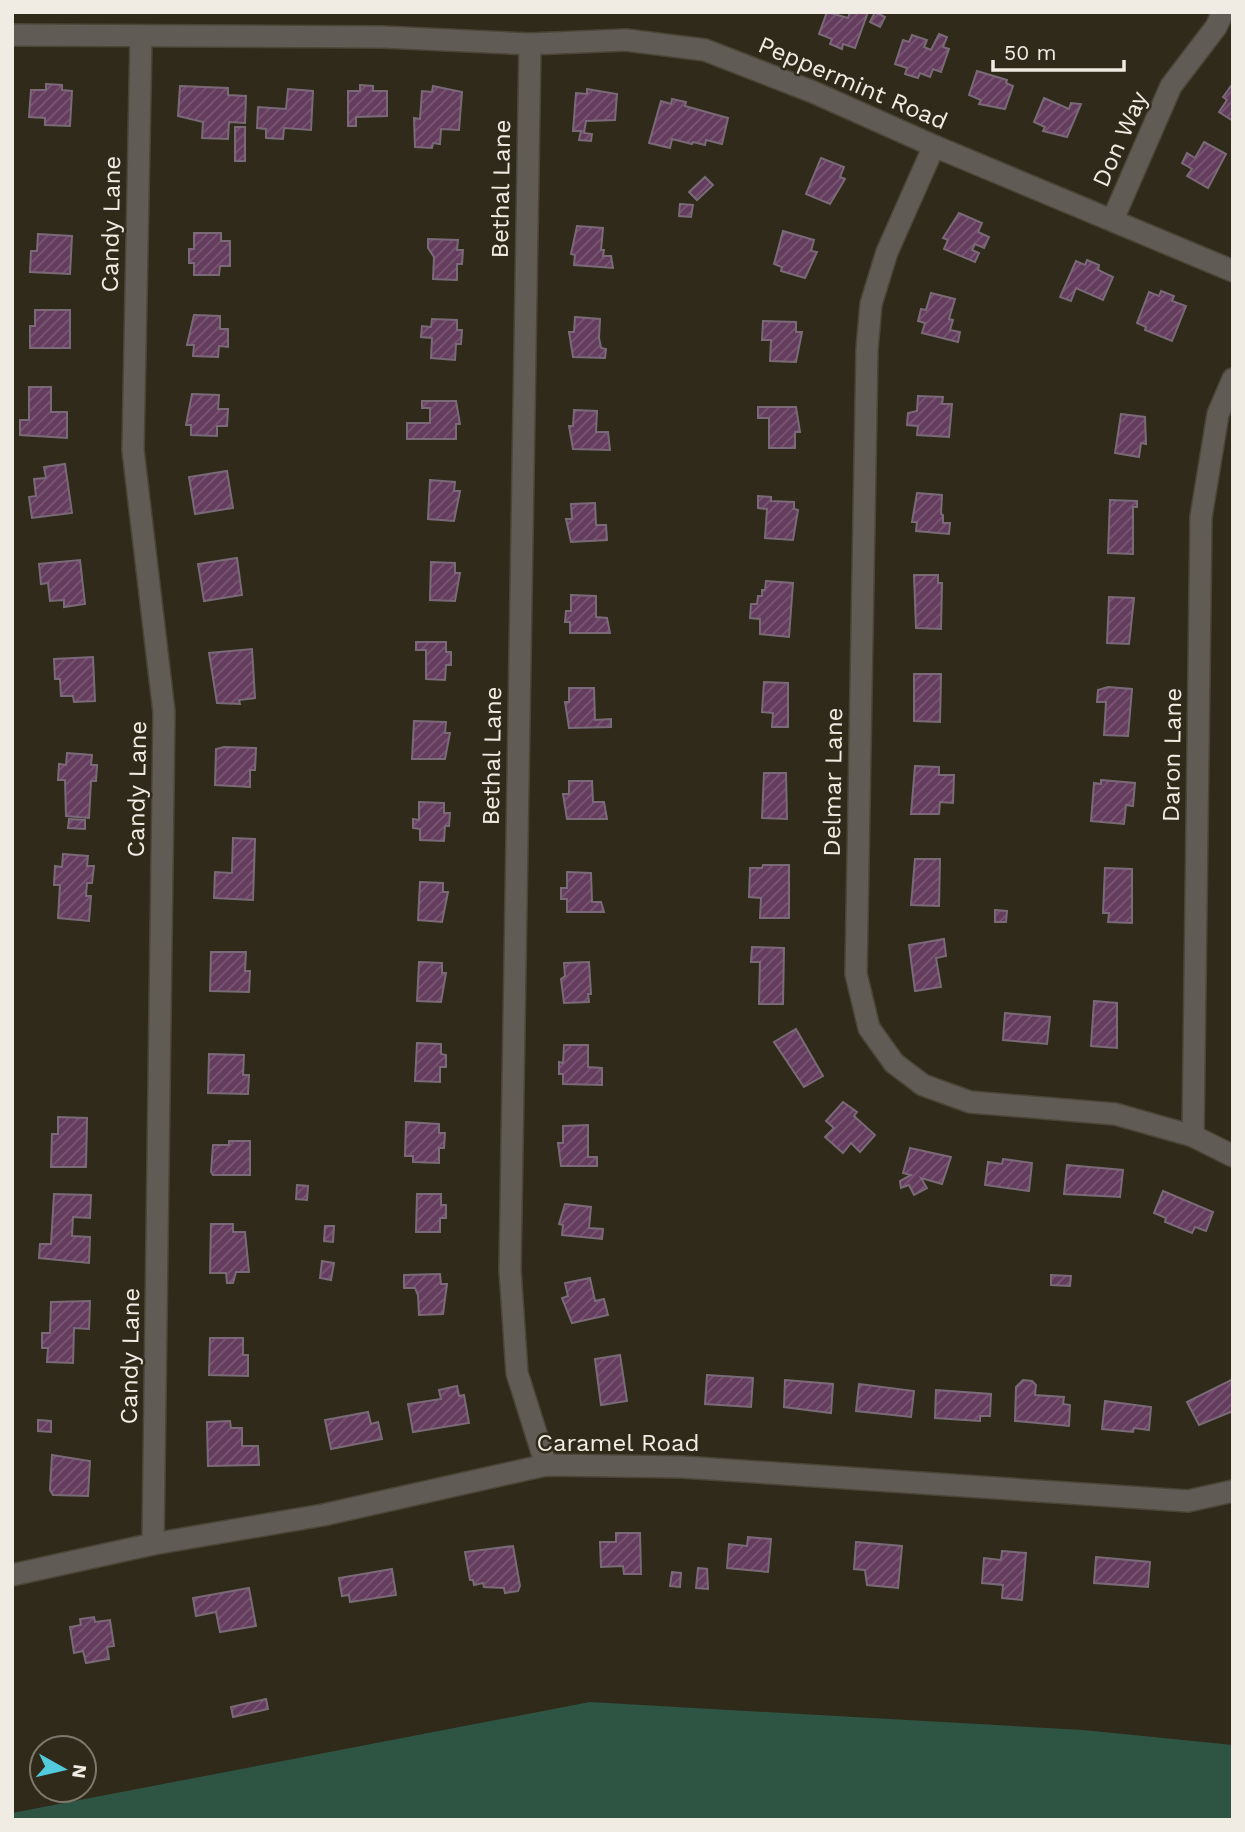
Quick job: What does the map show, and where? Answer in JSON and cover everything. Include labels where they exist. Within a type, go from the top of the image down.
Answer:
[{"type":"street","name":"Don Way","points":[[1113,219],[1171,86],[1216,27],[1223,12]]},
{"type":"street","name":"Peppermint Road","points":[[12,35],[383,37],[530,44],[626,40],[705,50],[813,92],[934,146],[1233,271]]},
{"type":"street","name":"Candy Lane","points":[[141,37],[133,450],[164,712],[153,1544]]},
{"type":"street","name":"Bethal Lane","points":[[530,44],[510,1270],[517,1373],[546,1465]]},
{"type":"street","name":"Delmar Lane","points":[[934,146],[887,252],[871,304],[867,349],[856,974],[869,1028],[894,1063],[923,1085],[970,1102],[1115,1114],[1194,1136],[1233,1156]]},
{"type":"street","name":"Daron Lane","points":[[1194,1136],[1201,517],[1218,414],[1233,379]]},
{"type":"street","name":"Caramel Road","points":[[12,1575],[153,1544],[323,1515],[546,1465],[682,1467],[1188,1501],[1233,1491]]},
{"type":"green space","points":[[590,1702],[1083,1730],[1233,1745],[1233,1820],[12,1820],[12,1813],[59,1804],[98,1804],[98,1796]]},
{"type":"building","points":[[827,12],[848,18],[850,12],[868,12],[855,48],[843,44],[842,49],[830,44],[832,39],[819,34]]},
{"type":"building","points":[[875,12],[885,17],[880,27],[870,22]]},
{"type":"building","points":[[939,34],[947,37],[943,47],[949,49],[941,72],[933,69],[930,77],[920,73],[918,78],[905,74],[907,68],[895,64],[903,40],[909,42],[912,35],[927,40],[924,47],[931,50]]},
{"type":"building","points":[[977,71],[1007,80],[1006,83],[1013,86],[1005,109],[979,104],[981,100],[969,95]]},
{"type":"building","points":[[46,84],[62,85],[62,90],[72,91],[70,126],[45,125],[45,118],[29,117],[31,90],[46,90]]},
{"type":"building","points":[[360,85],[373,86],[373,91],[387,91],[387,116],[356,117],[356,126],[348,126],[348,91],[360,91]]},
{"type":"building","points":[[180,86],[228,88],[228,95],[246,96],[245,123],[229,122],[228,139],[202,138],[203,122],[178,116]]},
{"type":"building","points":[[433,86],[462,92],[459,130],[441,129],[440,144],[433,143],[432,148],[415,147],[414,118],[420,119],[422,91],[432,92]]},
{"type":"building","points":[[1231,86],[1233,121],[1219,112],[1227,100],[1223,97]]},
{"type":"building","points":[[288,89],[313,91],[311,130],[284,128],[283,139],[266,138],[266,129],[257,128],[258,107],[286,109]]},
{"type":"building","points":[[587,89],[617,94],[615,120],[586,121],[584,133],[592,134],[591,141],[579,140],[581,131],[573,131],[576,93],[587,94]]},
{"type":"building","points":[[1044,98],[1069,109],[1071,103],[1081,104],[1067,137],[1043,131],[1045,127],[1034,122]]},
{"type":"building","points":[[672,99],[686,102],[685,106],[728,118],[722,144],[706,140],[705,145],[692,144],[672,139],[670,148],[649,143],[661,101],[671,104]]},
{"type":"building","points":[[235,127],[245,127],[245,161],[235,161]]},
{"type":"building","points":[[1204,142],[1226,154],[1208,188],[1187,176],[1192,169],[1182,163],[1187,153],[1195,158]]},
{"type":"building","points":[[821,158],[844,167],[840,177],[845,179],[830,204],[806,194]]},
{"type":"building","points":[[705,177],[713,185],[697,200],[689,192]]},
{"type":"building","points":[[680,204],[693,205],[691,217],[679,216]]},
{"type":"building","points":[[959,213],[982,223],[978,232],[989,237],[984,248],[975,244],[972,250],[979,253],[975,262],[944,249],[948,240],[943,238]]},
{"type":"building","points":[[577,226],[603,228],[601,250],[604,250],[603,256],[611,256],[613,268],[574,265],[575,255],[571,254]]},
{"type":"building","points":[[783,231],[814,240],[811,251],[817,252],[805,278],[781,271],[782,267],[774,264]]},
{"type":"building","points":[[194,233],[221,233],[221,241],[230,241],[230,266],[220,266],[219,275],[194,275],[194,263],[189,263],[189,249],[194,249]]},
{"type":"building","points":[[38,234],[72,236],[70,274],[30,272],[31,251],[37,251]]},
{"type":"building","points":[[428,239],[458,240],[457,250],[463,250],[462,264],[457,264],[457,280],[433,279],[434,257],[428,248]]},
{"type":"building","points":[[1087,260],[1099,265],[1098,270],[1113,277],[1103,300],[1076,288],[1071,301],[1060,297],[1076,261],[1085,265]]},
{"type":"building","points":[[1161,291],[1174,296],[1172,301],[1186,306],[1172,341],[1145,330],[1146,327],[1137,323],[1149,292],[1159,296]]},
{"type":"building","points":[[931,293],[955,299],[949,319],[953,320],[950,330],[960,332],[958,342],[922,333],[925,323],[918,321],[921,309],[926,310]]},
{"type":"building","points":[[35,310],[70,310],[70,348],[30,348],[30,326],[35,326]]},
{"type":"building","points":[[194,315],[220,316],[220,329],[228,329],[228,347],[219,346],[218,357],[193,356],[194,345],[187,345]]},
{"type":"building","points":[[575,317],[600,319],[599,338],[601,348],[606,349],[605,358],[573,357],[569,332],[574,332]]},
{"type":"building","points":[[432,319],[457,320],[457,330],[462,330],[461,344],[456,344],[455,360],[431,358],[432,338],[421,337],[422,326],[431,327]]},
{"type":"building","points":[[763,321],[796,322],[796,332],[802,332],[796,362],[770,361],[771,340],[762,340]]},
{"type":"building","points":[[29,387],[51,387],[51,412],[67,412],[67,438],[20,435],[20,420],[29,420]]},
{"type":"building","points":[[192,394],[219,395],[218,409],[228,409],[227,426],[217,426],[217,436],[191,435],[191,425],[186,425]]},
{"type":"building","points":[[918,396],[943,397],[942,404],[952,404],[949,437],[917,435],[918,426],[907,425],[908,413],[917,411]]},
{"type":"building","points":[[422,401],[456,401],[460,424],[456,424],[456,439],[407,439],[407,423],[430,423],[430,408],[422,408]]},
{"type":"building","points":[[758,407],[796,407],[800,432],[795,432],[795,448],[769,448],[769,418],[758,418]]},
{"type":"building","points":[[574,410],[597,411],[596,432],[608,432],[610,450],[573,449],[569,426],[573,426]]},
{"type":"building","points":[[1121,414],[1145,417],[1146,444],[1141,443],[1139,457],[1115,453]]},
{"type":"building","points":[[65,464],[72,513],[32,518],[29,497],[36,496],[34,479],[46,478],[44,467]]},
{"type":"building","points":[[227,471],[233,508],[195,514],[189,477]]},
{"type":"building","points":[[430,480],[455,482],[454,491],[460,491],[454,521],[428,519]]},
{"type":"building","points":[[917,493],[942,495],[941,514],[943,523],[950,523],[949,534],[916,531],[917,522],[912,522]]},
{"type":"building","points":[[758,496],[771,497],[771,501],[794,502],[794,509],[798,510],[793,540],[765,538],[767,509],[758,508]]},
{"type":"building","points":[[1110,500],[1137,501],[1137,507],[1133,507],[1133,554],[1108,553]]},
{"type":"building","points":[[595,503],[596,525],[606,525],[607,540],[571,542],[566,519],[572,519],[571,504]]},
{"type":"building","points":[[237,558],[242,595],[204,601],[198,564]]},
{"type":"building","points":[[80,560],[85,604],[64,607],[64,600],[50,601],[48,583],[41,584],[39,564]]},
{"type":"building","points":[[431,562],[455,563],[455,573],[460,573],[455,601],[430,600]]},
{"type":"building","points":[[914,575],[938,575],[938,583],[942,583],[941,629],[916,628]]},
{"type":"building","points":[[766,581],[793,583],[789,637],[760,634],[760,619],[750,618],[751,604],[757,604],[758,596],[762,596],[762,590],[765,590]]},
{"type":"building","points":[[571,595],[596,596],[596,617],[607,618],[610,633],[570,633],[570,622],[565,622],[566,611],[571,611]]},
{"type":"building","points":[[1109,597],[1134,598],[1129,644],[1107,643]]},
{"type":"building","points":[[416,642],[446,642],[446,652],[451,652],[451,665],[446,665],[445,680],[426,679],[426,650],[416,650]]},
{"type":"building","points":[[252,649],[255,698],[239,700],[240,704],[217,703],[209,653]]},
{"type":"building","points":[[93,657],[95,701],[74,702],[73,696],[61,696],[60,679],[55,679],[54,659]]},
{"type":"building","points":[[914,674],[941,674],[940,722],[914,721]]},
{"type":"building","points":[[764,682],[788,683],[788,727],[772,727],[773,713],[762,712]]},
{"type":"building","points":[[1108,687],[1132,689],[1128,736],[1104,735],[1106,702],[1097,702],[1098,690]]},
{"type":"building","points":[[569,688],[594,688],[595,720],[611,719],[611,727],[569,728],[565,702],[569,702]]},
{"type":"building","points":[[414,721],[446,722],[445,733],[450,733],[445,759],[412,759]]},
{"type":"building","points":[[256,748],[255,770],[250,770],[250,787],[215,785],[216,749]]},
{"type":"building","points":[[67,753],[92,755],[91,765],[97,765],[96,781],[91,781],[89,818],[66,816],[65,780],[58,780],[59,764],[66,765]]},
{"type":"building","points":[[915,766],[939,767],[939,775],[954,775],[953,803],[940,802],[939,814],[911,814]]},
{"type":"building","points":[[764,773],[786,773],[787,819],[762,818]]},
{"type":"building","points":[[1101,780],[1135,783],[1133,806],[1126,805],[1124,824],[1091,821],[1094,783],[1101,784]]},
{"type":"building","points":[[569,781],[592,781],[593,802],[604,802],[607,819],[567,819],[563,794],[569,794]]},
{"type":"building","points":[[419,802],[444,803],[444,813],[450,813],[449,826],[445,826],[444,841],[420,840],[420,829],[413,828],[413,819],[419,820]]},
{"type":"building","points":[[69,819],[85,820],[85,829],[68,828]]},
{"type":"building","points":[[233,838],[255,839],[253,900],[214,898],[215,872],[232,873]]},
{"type":"building","points":[[63,854],[88,856],[87,866],[94,866],[92,883],[87,883],[86,896],[91,896],[89,921],[58,918],[60,885],[54,885],[55,866],[62,867]]},
{"type":"building","points":[[915,859],[940,859],[939,906],[911,905]]},
{"type":"building","points":[[763,865],[789,865],[789,918],[760,918],[761,898],[749,897],[750,868],[762,868]]},
{"type":"building","points":[[1105,868],[1132,869],[1132,923],[1108,922],[1109,913],[1103,913]]},
{"type":"building","points":[[567,872],[591,873],[592,902],[601,902],[604,912],[567,912],[567,899],[561,899],[561,888],[567,888]]},
{"type":"building","points":[[420,882],[443,883],[443,892],[448,892],[442,922],[418,920]]},
{"type":"building","points":[[995,910],[1007,911],[1006,922],[995,922]]},
{"type":"building","points":[[944,939],[946,956],[936,958],[941,987],[915,991],[909,945]]},
{"type":"building","points":[[752,947],[784,948],[783,1004],[759,1004],[760,962],[751,962]]},
{"type":"building","points":[[211,952],[246,952],[245,971],[250,971],[249,992],[210,991]]},
{"type":"building","points":[[419,962],[442,963],[442,973],[446,973],[441,1002],[417,1001]]},
{"type":"building","points":[[589,962],[589,1002],[564,1003],[561,979],[565,976],[564,963]]},
{"type":"building","points":[[1094,1001],[1117,1003],[1117,1048],[1091,1046]]},
{"type":"building","points":[[1005,1013],[1050,1017],[1047,1044],[1003,1040]]},
{"type":"building","points":[[796,1029],[823,1076],[804,1087],[774,1042]]},
{"type":"building","points":[[417,1043],[441,1044],[441,1054],[446,1055],[446,1067],[440,1067],[440,1082],[415,1081]]},
{"type":"building","points":[[564,1045],[588,1045],[588,1067],[602,1068],[602,1085],[563,1084],[563,1074],[559,1074],[559,1062],[563,1063]]},
{"type":"building","points":[[209,1054],[244,1055],[243,1075],[249,1075],[248,1094],[208,1093]]},
{"type":"building","points":[[843,1102],[857,1112],[854,1116],[875,1135],[860,1152],[851,1143],[843,1153],[825,1137],[834,1128],[826,1121]]},
{"type":"building","points":[[58,1117],[87,1118],[86,1167],[51,1167],[52,1134],[58,1134]]},
{"type":"building","points":[[406,1122],[439,1124],[439,1133],[445,1133],[444,1148],[439,1148],[439,1163],[413,1162],[413,1156],[405,1156]]},
{"type":"building","points":[[588,1125],[588,1157],[597,1157],[597,1166],[561,1166],[558,1143],[563,1143],[563,1126]]},
{"type":"building","points":[[229,1141],[250,1141],[250,1175],[213,1175],[211,1172],[213,1145],[229,1145]]},
{"type":"building","points":[[910,1148],[951,1157],[942,1184],[921,1178],[927,1188],[914,1195],[909,1185],[901,1188],[900,1181],[911,1175],[903,1173]]},
{"type":"building","points":[[1003,1159],[1032,1163],[1029,1191],[985,1185],[988,1162],[1002,1164]]},
{"type":"building","points":[[1067,1165],[1123,1170],[1120,1197],[1064,1194]]},
{"type":"building","points":[[297,1185],[308,1186],[307,1200],[296,1199]]},
{"type":"building","points":[[1163,1191],[1213,1212],[1206,1231],[1195,1227],[1192,1233],[1165,1222],[1166,1218],[1154,1213]]},
{"type":"building","points":[[54,1194],[91,1195],[90,1218],[73,1217],[72,1236],[90,1237],[89,1263],[39,1258],[40,1244],[51,1244]]},
{"type":"building","points":[[417,1194],[441,1194],[441,1205],[446,1205],[446,1218],[440,1218],[440,1232],[416,1232]]},
{"type":"building","points":[[565,1204],[591,1207],[589,1228],[603,1229],[602,1239],[562,1235],[563,1225],[559,1224]]},
{"type":"building","points":[[211,1224],[233,1224],[233,1232],[245,1232],[249,1272],[236,1272],[233,1283],[227,1283],[226,1273],[210,1273]]},
{"type":"building","points":[[325,1226],[334,1226],[333,1242],[324,1241]]},
{"type":"building","points":[[322,1261],[334,1263],[331,1280],[320,1278]]},
{"type":"building","points":[[440,1274],[441,1284],[447,1284],[443,1314],[419,1315],[418,1295],[415,1288],[404,1288],[404,1275]]},
{"type":"building","points":[[1051,1275],[1071,1276],[1070,1286],[1051,1285]]},
{"type":"building","points":[[590,1278],[595,1301],[604,1299],[608,1315],[572,1323],[562,1298],[568,1296],[565,1283]]},
{"type":"building","points":[[90,1301],[89,1329],[74,1328],[73,1363],[47,1362],[48,1348],[42,1348],[42,1333],[50,1333],[51,1302]]},
{"type":"building","points":[[210,1338],[243,1338],[243,1355],[248,1355],[248,1376],[209,1375]]},
{"type":"building","points":[[620,1355],[627,1401],[601,1405],[595,1359]]},
{"type":"building","points":[[707,1375],[753,1378],[751,1407],[705,1404]]},
{"type":"building","points":[[1233,1379],[1233,1411],[1199,1425],[1187,1402]]},
{"type":"building","points":[[785,1380],[833,1384],[831,1413],[784,1407]]},
{"type":"building","points":[[1023,1380],[1032,1381],[1036,1385],[1035,1395],[1064,1397],[1063,1404],[1070,1405],[1069,1426],[1015,1421],[1016,1387]]},
{"type":"building","points":[[859,1384],[914,1391],[911,1417],[856,1411]]},
{"type":"building","points":[[457,1386],[459,1396],[464,1395],[469,1423],[413,1432],[408,1404],[441,1399],[439,1390]]},
{"type":"building","points":[[936,1390],[991,1394],[990,1416],[980,1416],[980,1421],[935,1418]]},
{"type":"building","points":[[1105,1401],[1151,1407],[1149,1430],[1134,1428],[1133,1432],[1102,1429]]},
{"type":"building","points":[[368,1412],[371,1424],[378,1422],[382,1439],[331,1449],[325,1420]]},
{"type":"building","points":[[38,1420],[51,1421],[51,1432],[38,1431]]},
{"type":"building","points":[[230,1421],[231,1428],[242,1428],[242,1446],[258,1446],[259,1465],[208,1466],[207,1422]]},
{"type":"building","points":[[52,1455],[90,1461],[88,1496],[53,1495],[50,1490]]},
{"type":"building","points":[[616,1533],[640,1533],[641,1574],[624,1574],[623,1566],[601,1567],[600,1542],[616,1542]]},
{"type":"building","points":[[748,1537],[771,1539],[768,1572],[727,1568],[729,1544],[747,1546]]},
{"type":"building","points":[[856,1542],[902,1546],[898,1588],[867,1585],[865,1570],[854,1569]]},
{"type":"building","points":[[513,1546],[520,1586],[518,1591],[505,1593],[504,1588],[484,1587],[483,1583],[474,1585],[473,1580],[470,1580],[465,1552]]},
{"type":"building","points":[[1002,1551],[1026,1553],[1022,1600],[1002,1598],[1003,1585],[982,1583],[984,1558],[1001,1560]]},
{"type":"building","points":[[1096,1557],[1150,1562],[1148,1587],[1094,1583]]},
{"type":"building","points":[[698,1568],[707,1569],[708,1589],[696,1588]]},
{"type":"building","points":[[392,1569],[396,1595],[350,1602],[349,1595],[342,1596],[339,1578]]},
{"type":"building","points":[[672,1572],[681,1573],[680,1587],[670,1586]]},
{"type":"building","points":[[249,1588],[256,1626],[220,1632],[216,1612],[196,1616],[193,1598]]},
{"type":"building","points":[[94,1617],[95,1622],[110,1620],[114,1646],[107,1647],[109,1659],[86,1663],[83,1651],[74,1653],[70,1627],[81,1625],[80,1619]]},
{"type":"building","points":[[266,1699],[268,1709],[233,1717],[231,1707]]}]
